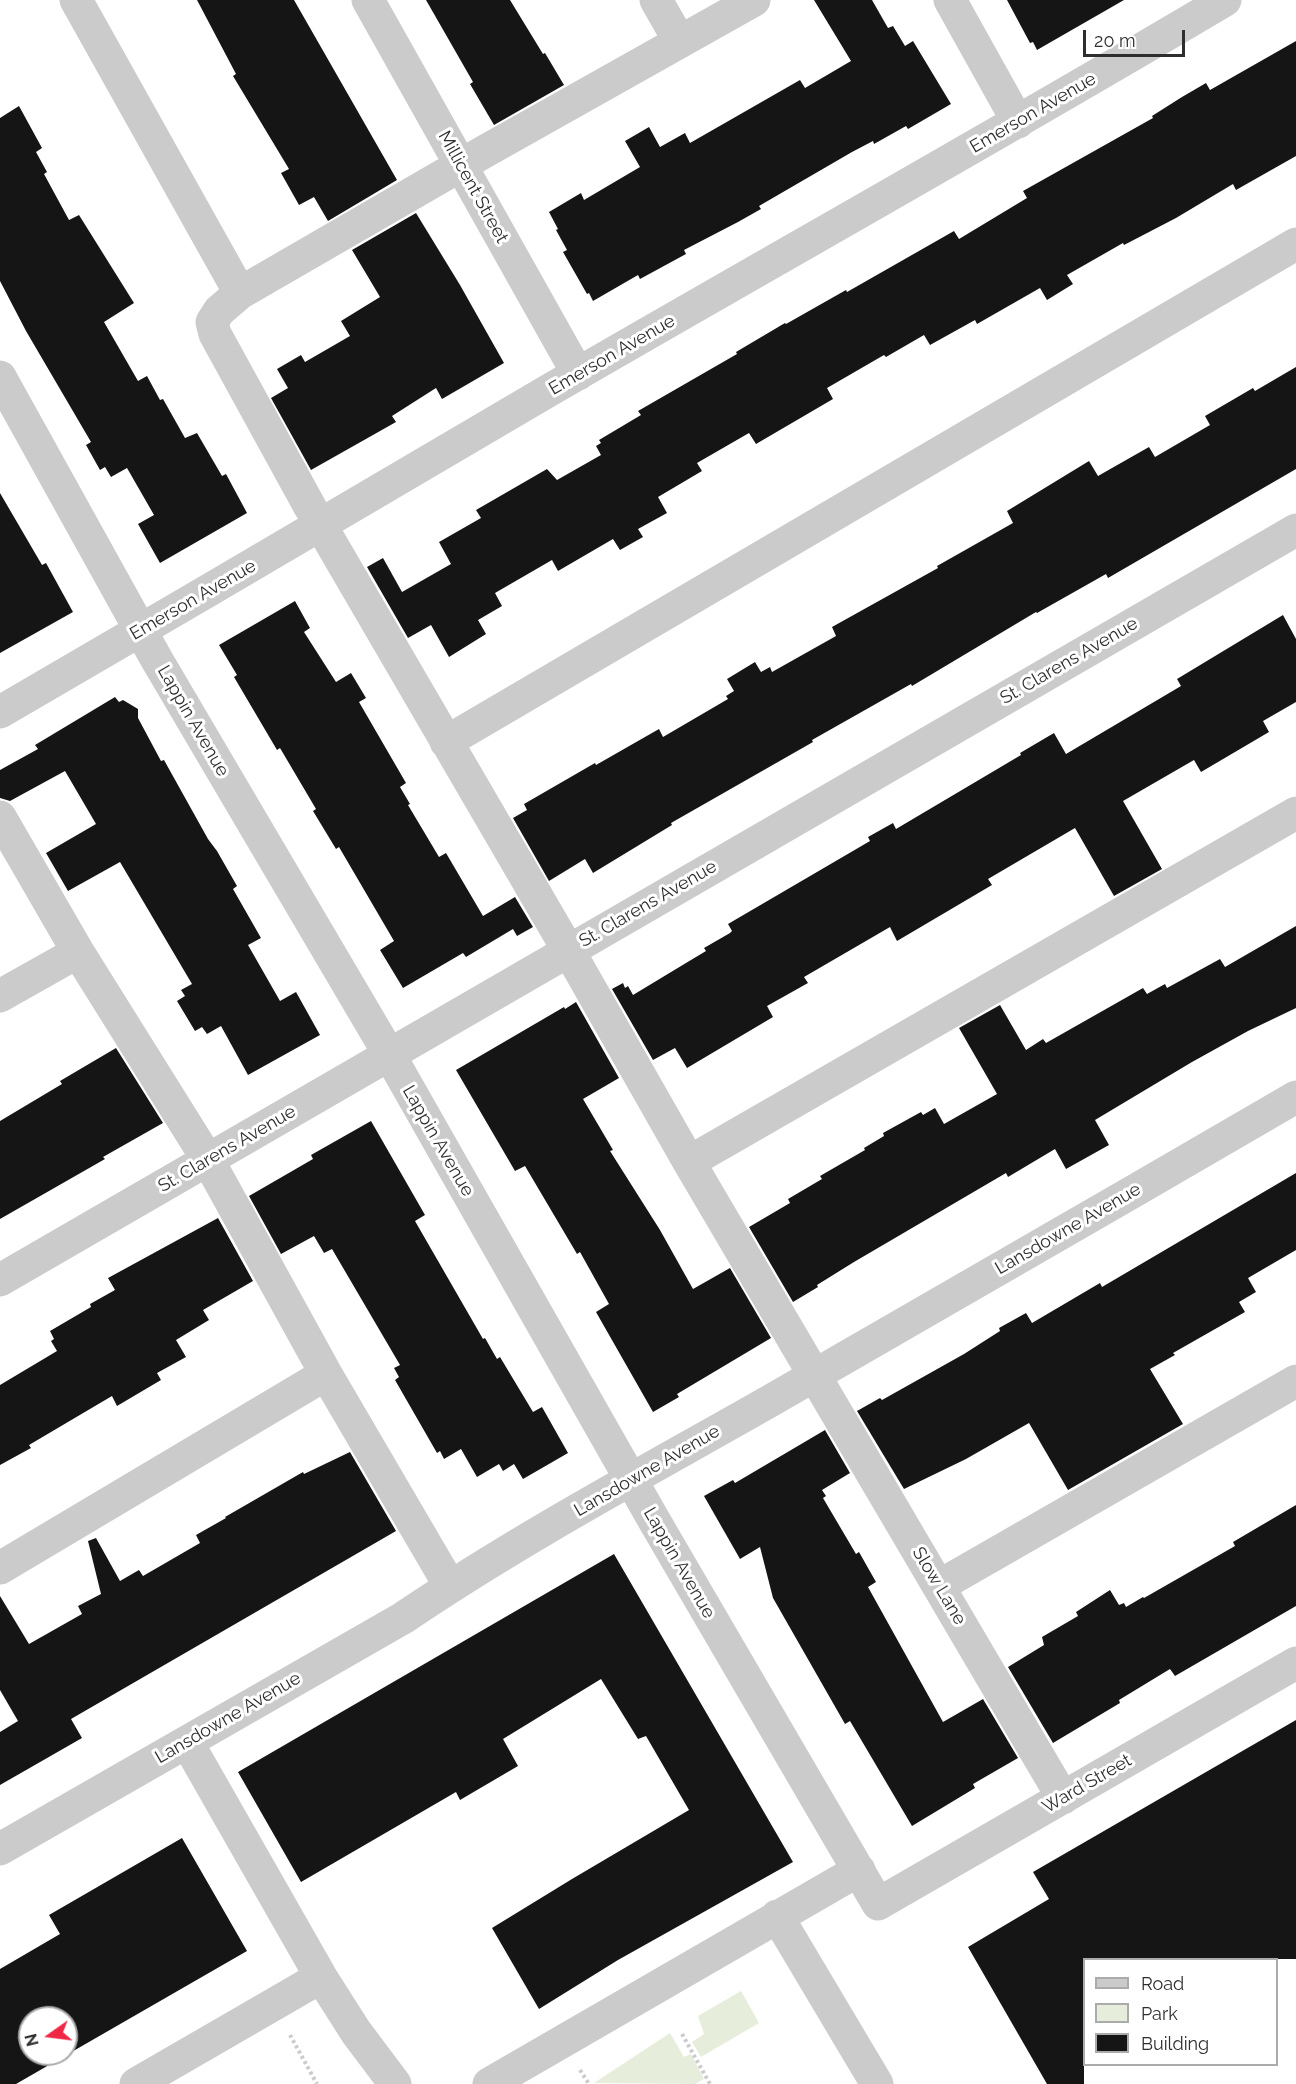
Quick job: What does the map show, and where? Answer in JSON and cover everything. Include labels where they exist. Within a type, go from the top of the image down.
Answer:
[{"type":"street","points":[[76,0],[240,293],[754,0]]},
{"type":"street","name":"Millicent Street","points":[[368,0],[578,374]]},
{"type":"street","points":[[656,0],[680,42]]},
{"type":"street","points":[[950,0],[1018,122]]},
{"type":"street","name":"Emerson Avenue","points":[[0,712],[1225,0]]},
{"type":"street","points":[[446,742],[1296,244]]},
{"type":"street","name":"Slow Lane","points":[[240,293],[219,312],[212,322],[214,334],[321,525],[689,1162],[1063,1798]]},
{"type":"street","name":"Lappin Avenue","points":[[0,377],[163,670],[389,1054],[631,1479],[878,1904]]},
{"type":"street","name":"St. Clarens Avenue","points":[[0,1280],[1296,530]]},
{"type":"street","points":[[689,1162],[1296,813]]},
{"type":"street","points":[[0,817],[78,952],[208,1160],[326,1374],[450,1586]]},
{"type":"street","points":[[0,996],[78,952]]},
{"type":"street","name":"Lansdowne Avenue","points":[[0,1849],[403,1618],[450,1586],[631,1479],[1296,1097]]},
{"type":"street","points":[[0,1568],[326,1374]]},
{"type":"street","points":[[939,1586],[1296,1381]]},
{"type":"street","name":"Ward Street","points":[[878,1904],[1296,1663]]},
{"type":"street","points":[[187,1742],[321,1977],[356,2032],[395,2084]]},
{"type":"street","points":[[489,2084],[859,1870]]},
{"type":"street","points":[[777,1916],[877,2084]]},
{"type":"street","points":[[136,2084],[321,1977]]},
{"type":"path","points":[[289,2034],[317,2084]]},
{"type":"path","points":[[682,2034],[710,2084]]},
{"type":"path","points":[[580,2070],[589,2084]]},
{"type":"green space","points":[[741,1991],[759,2023],[701,2057],[692,2042],[704,2034],[698,2016]]},
{"type":"green space","points":[[670,2033],[684,2057],[691,2054],[704,2079],[695,2084],[594,2083]]},
{"type":"building","points":[[197,0],[294,0],[397,180],[328,221],[314,197],[299,205],[281,173],[289,169],[233,76],[236,74]]},
{"type":"building","points":[[426,0],[510,0],[564,85],[494,125],[470,84],[473,82]]},
{"type":"building","points":[[814,0],[872,0],[888,28],[893,26],[905,46],[913,41],[951,104],[908,129],[906,126],[874,144],[873,141],[852,152],[759,206],[761,209],[684,250],[686,254],[640,279],[638,275],[593,301],[563,252],[567,250],[549,212],[581,193],[584,200],[640,167],[625,141],[649,127],[660,147],[685,133],[690,143],[800,80],[805,88],[851,61]]},
{"type":"building","points":[[1007,0],[1124,0],[1037,50],[1033,42],[1030,43]]},
{"type":"building","points":[[1296,41],[1296,156],[1236,190],[1233,184],[1176,218],[1124,245],[1123,243],[1067,275],[1073,284],[1047,300],[1040,288],[977,324],[975,320],[930,345],[924,335],[827,388],[833,399],[756,444],[749,433],[697,463],[702,471],[658,497],[667,513],[638,529],[643,537],[620,550],[613,539],[558,571],[552,560],[495,593],[502,606],[478,620],[486,634],[449,657],[431,625],[408,638],[367,567],[383,558],[402,592],[451,564],[439,542],[481,518],[476,510],[547,469],[557,480],[601,455],[596,446],[601,443],[599,440],[641,415],[638,411],[737,354],[736,352],[954,231],[959,239],[1027,198],[1023,191],[1153,118],[1152,116],[1182,97],[1206,83],[1210,90]]},
{"type":"building","points":[[19,106],[42,148],[36,152],[47,172],[44,174],[69,220],[79,215],[134,303],[104,322],[138,381],[147,376],[185,438],[197,433],[222,476],[226,474],[247,513],[160,563],[138,524],[154,515],[127,468],[111,477],[105,467],[100,470],[86,445],[91,442],[26,331],[0,281],[0,118]]},
{"type":"building","points":[[416,213],[504,363],[442,399],[436,388],[392,416],[396,422],[311,470],[271,398],[288,388],[277,369],[301,355],[305,362],[350,336],[341,321],[380,297],[352,250]]},
{"type":"building","points":[[1296,367],[1296,469],[1108,578],[1106,574],[1036,612],[912,686],[911,684],[812,740],[813,742],[671,823],[672,825],[593,873],[585,859],[549,881],[513,818],[527,810],[524,804],[659,729],[663,737],[728,699],[726,696],[734,691],[727,679],[755,662],[761,672],[770,667],[772,672],[836,636],[832,627],[1013,523],[1007,511],[1089,461],[1098,476],[1149,447],[1155,457],[1210,425],[1205,416],[1253,388],[1255,391]]},
{"type":"building","points":[[0,493],[42,565],[46,563],[73,612],[0,653]]},
{"type":"building","points":[[295,601],[310,628],[304,632],[336,682],[351,673],[366,698],[359,702],[406,783],[400,787],[410,804],[408,805],[439,857],[446,853],[483,916],[515,897],[533,927],[517,936],[513,929],[466,957],[463,953],[403,988],[380,950],[394,941],[339,847],[336,849],[313,811],[316,809],[280,748],[277,750],[234,677],[237,675],[219,645]]},
{"type":"building","points":[[1283,615],[1296,639],[1296,702],[1263,721],[1269,732],[1201,772],[1194,760],[1123,801],[1162,869],[1114,896],[1075,828],[988,879],[992,885],[897,941],[890,927],[804,977],[808,983],[767,1006],[773,1017],[687,1068],[675,1048],[653,1060],[612,989],[623,983],[625,988],[628,986],[633,995],[706,951],[704,948],[732,931],[728,924],[870,841],[868,837],[893,823],[896,829],[1054,733],[1066,754],[1181,686],[1177,679]]},
{"type":"building","points":[[115,697],[119,702],[123,700],[138,709],[138,718],[161,761],[164,760],[237,886],[233,889],[261,938],[248,945],[280,1001],[296,992],[320,1035],[248,1075],[221,1026],[207,1034],[202,1027],[195,1031],[177,1001],[185,996],[181,990],[192,984],[120,862],[68,891],[46,853],[96,824],[65,771],[10,801],[0,798],[0,770],[38,749],[35,745]]},
{"type":"building","points":[[1296,926],[1296,1008],[1192,1062],[1095,1120],[1109,1145],[1066,1169],[1055,1149],[1008,1177],[1006,1173],[854,1262],[793,1302],[749,1227],[790,1203],[788,1199],[822,1179],[820,1176],[865,1150],[864,1148],[884,1136],[883,1133],[921,1112],[923,1115],[935,1108],[944,1124],[997,1094],[959,1028],[1000,1005],[1026,1050],[1043,1039],[1046,1043],[1143,988],[1147,994],[1165,984],[1167,988],[1220,959],[1225,967]]},
{"type":"building","points":[[576,1002],[619,1078],[583,1099],[613,1150],[610,1151],[660,1230],[693,1289],[730,1268],[771,1338],[677,1394],[679,1397],[653,1412],[596,1312],[609,1304],[580,1252],[577,1254],[525,1166],[515,1171],[456,1070]]},
{"type":"building","points":[[116,1048],[163,1123],[0,1219],[0,1121],[62,1084],[60,1081]]},
{"type":"building","points":[[371,1121],[425,1215],[415,1221],[483,1339],[485,1338],[497,1359],[500,1357],[533,1412],[542,1407],[568,1453],[523,1479],[514,1464],[503,1471],[499,1464],[477,1477],[461,1449],[444,1459],[440,1451],[437,1453],[395,1380],[399,1377],[394,1368],[400,1365],[332,1249],[324,1253],[314,1236],[281,1254],[249,1196],[313,1159],[311,1155]]},
{"type":"building","points":[[1296,1173],[1296,1250],[1248,1278],[1256,1292],[1239,1302],[1245,1312],[1173,1353],[1175,1355],[1150,1369],[1183,1424],[1068,1490],[1029,1423],[966,1459],[904,1489],[857,1411],[880,1398],[882,1400],[964,1354],[1000,1331],[999,1328],[1026,1313],[1032,1323],[1100,1283],[1102,1287]]},
{"type":"building","points":[[218,1218],[253,1281],[203,1310],[209,1320],[176,1340],[186,1357],[157,1373],[161,1380],[117,1406],[112,1396],[29,1445],[31,1448],[0,1465],[0,1385],[57,1351],[51,1341],[54,1339],[50,1331],[115,1290],[108,1278]]},
{"type":"building","points":[[825,1430],[850,1473],[822,1490],[826,1496],[823,1498],[856,1554],[859,1552],[876,1582],[868,1587],[943,1722],[983,1699],[1018,1758],[973,1784],[975,1788],[912,1826],[850,1721],[845,1724],[773,1598],[760,1547],[740,1559],[704,1496],[733,1480],[735,1483]]},
{"type":"building","points":[[350,1452],[396,1531],[71,1719],[82,1738],[0,1785],[0,1732],[18,1721],[0,1690],[0,1596],[29,1644],[82,1614],[78,1606],[101,1594],[88,1541],[96,1538],[120,1581],[139,1570],[143,1576],[200,1543],[196,1535],[225,1517],[303,1472],[304,1474]]},
{"type":"building","points":[[1296,1505],[1296,1606],[1175,1676],[1170,1669],[1119,1700],[1120,1703],[1053,1743],[1008,1667],[1044,1645],[1042,1637],[1078,1616],[1076,1612],[1110,1590],[1119,1605],[1124,1603],[1126,1607],[1235,1546],[1233,1542]]},
{"type":"building","points":[[614,1554],[793,1862],[618,1960],[539,2009],[492,1928],[689,1810],[646,1736],[638,1739],[601,1679],[503,1739],[518,1766],[460,1800],[456,1792],[301,1882],[238,1772]]},
{"type":"building","points":[[1296,1720],[1296,1959],[1083,1958],[1084,2084],[1047,2084],[968,1947],[1049,1899],[1033,1872]]},
{"type":"building","points":[[182,1838],[247,1951],[78,2048],[78,2006],[18,2006],[18,2066],[47,2066],[16,2084],[0,2084],[0,1969],[60,1934],[49,1915]]}]
